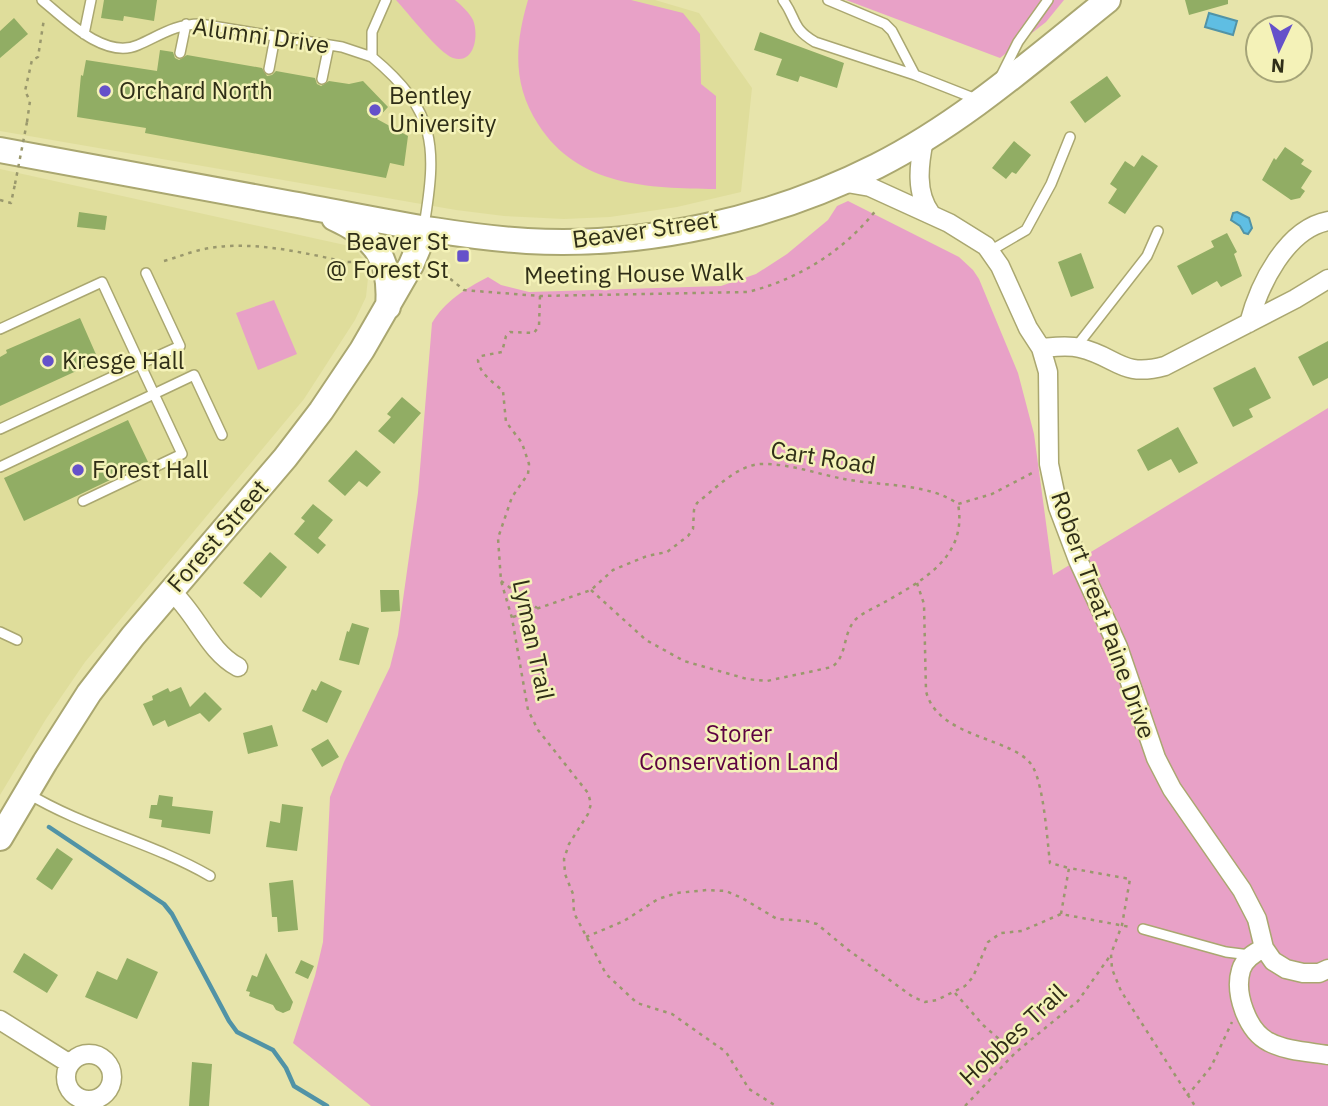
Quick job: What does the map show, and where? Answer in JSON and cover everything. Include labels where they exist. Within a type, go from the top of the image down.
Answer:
[{"type":"main road","name":"Beaver Street","points":[[0,150],[423,228],[526,240],[579,242],[670,232],[780,205],[875,167],[924,140],[988,95],[1108,0]]},
{"type":"main road","points":[[283,202],[343,222],[369,240],[379,251],[387,274],[387,308]]},
{"type":"main road","name":"Forest Street","points":[[0,838],[89,693],[316,419],[352,367],[387,308],[415,256],[423,228]]},
{"type":"street","points":[[924,140],[920,188],[924,203],[931,214]]},
{"type":"street","name":"Robert Treat Paine Drive","points":[[841,182],[870,187],[931,214],[965,232],[990,251],[1000,266],[1028,328],[1041,348],[1048,372],[1049,464],[1058,507],[1078,560],[1118,647],[1156,758],[1172,789],[1242,890],[1257,919],[1257,952]]},
{"type":"street","points":[[1249,323],[1263,285],[1286,248],[1301,231],[1328,221]]},
{"type":"street","points":[[1041,348],[1082,348],[1123,367],[1146,371],[1165,366],[1328,279]]},
{"type":"street","points":[[172,591],[183,602],[216,650],[238,667]]},
{"type":"street","points":[[1328,969],[1319,973],[1286,969],[1257,952],[1241,968],[1239,984],[1247,1017],[1257,1032],[1269,1042],[1328,1055]]},
{"type":"street","points":[[0,1020],[70,1063]]},
{"type":"lane","points":[[84,34],[91,0]]},
{"type":"lane","points":[[386,0],[376,17],[372,32],[373,57],[407,90],[426,125],[432,164],[423,228]]},
{"type":"lane","points":[[783,0],[794,26],[815,42],[915,75],[988,95],[1018,42],[1048,0]]},
{"type":"lane","points":[[828,0],[885,24],[892,31],[915,75]]},
{"type":"lane","name":"Alumni Drive","points":[[44,2],[84,34],[111,46],[134,47],[172,28],[200,24],[328,45],[373,57]]},
{"type":"lane","points":[[180,53],[186,24]]},
{"type":"lane","points":[[269,69],[275,37]]},
{"type":"lane","points":[[322,79],[328,45]]},
{"type":"lane","points":[[990,251],[1026,230],[1051,184],[1070,137]]},
{"type":"lane","points":[[1076,347],[1147,256],[1158,231]]},
{"type":"lane","points":[[0,429],[180,346],[146,273]]},
{"type":"lane","points":[[0,329],[102,282],[182,454],[83,501]]},
{"type":"lane","points":[[0,467],[194,375],[222,435]]},
{"type":"lane","points":[[0,632],[17,640]]},
{"type":"lane","points":[[26,793],[57,810],[177,859],[210,876]]},
{"type":"lane","points":[[1143,929],[1226,952],[1257,952]]},
{"type":"path","points":[[0,201],[11,203],[30,101],[25,91],[32,60],[38,57],[44,2]]},
{"type":"path","name":"Meeting House Walk","points":[[437,268],[464,290],[540,296],[748,292],[772,286],[808,268],[843,244],[868,220]]},
{"type":"path","points":[[164,261],[196,251],[224,247],[272,248],[347,262],[362,261]]},
{"type":"path","name":"Lyman Trail","points":[[540,296],[539,327],[534,333],[510,332],[506,336],[502,352],[481,356],[478,366],[487,378],[503,391],[506,422],[522,443],[529,464],[528,474],[512,497],[498,538],[501,581],[512,618],[528,710],[538,730],[588,793],[592,804],[569,844],[564,859],[565,874],[573,894],[574,913],[606,974],[637,1003],[672,1014],[726,1052],[749,1090],[776,1106]]},
{"type":"path","name":"Cart Road","points":[[512,618],[591,590],[613,570],[647,556],[667,552],[693,529],[697,503],[738,471],[759,464],[848,480],[913,488],[950,498],[958,505]]},
{"type":"path","points":[[591,590],[646,640],[684,662],[747,679],[767,681],[832,667],[840,661],[848,630],[857,618],[917,583],[945,559],[958,538],[961,521],[958,505],[992,494],[1049,464]]},
{"type":"path","points":[[501,581],[537,608]]},
{"type":"path","points":[[917,583],[924,604],[926,691],[929,704],[940,715],[969,733],[1018,754],[1032,765],[1038,780],[1050,863],[1069,868],[1061,914]]},
{"type":"path","name":"Hobbes Trail","points":[[965,1106],[1015,1052],[1078,1001],[1111,954],[1122,925],[1130,879],[1069,868]]},
{"type":"path","points":[[586,937],[624,921],[658,900],[687,892],[726,891],[776,919],[817,924],[847,949],[925,1002],[937,1000],[965,986],[973,977],[988,942],[993,937],[1030,928],[1061,914],[1122,925]]},
{"type":"path","points":[[1111,954],[1112,969],[1121,991],[1195,1106]]},
{"type":"path","points":[[954,993],[984,1025],[1015,1052]]},
{"type":"path","points":[[1187,1096],[1211,1067],[1242,1001]]},
{"type":"shaded area","name":"Bentley University","points":[[0,0],[655,0],[699,13],[752,88],[741,192],[677,207],[610,217],[564,219],[504,216],[0,131]]},
{"type":"shaded area","points":[[0,169],[354,247],[363,259],[368,278],[366,297],[355,320],[304,399],[85,662],[46,719],[0,795]]},
{"type":"green space","points":[[396,0],[455,0],[469,14],[475,26],[471,53],[460,59],[447,55]]},
{"type":"green space","points":[[528,0],[631,0],[683,13],[700,34],[701,84],[716,96],[716,189],[640,185],[617,180],[573,161],[554,145],[530,109],[520,79],[520,32]]},
{"type":"green space","points":[[846,0],[1064,0],[1046,22],[1000,58]]},
{"type":"green space","name":"Storer Conservation Land","points":[[848,201],[959,257],[979,279],[1018,373],[1034,434],[1053,575],[1328,408],[1328,1106],[371,1106],[293,1043],[323,942],[330,797],[390,667],[398,635],[418,493],[432,323],[456,296],[488,277],[501,285],[529,292],[721,286],[756,274],[787,254],[828,220],[837,206]]},
{"type":"green space","points":[[274,300],[297,354],[258,370],[236,313]]},
{"type":"water","points":[[1209,13],[1237,21],[1233,35],[1205,27]]},
{"type":"water","points":[[1237,212],[1249,218],[1252,228],[1248,234],[1231,220],[1233,213]]},
{"type":"building","points":[[104,0],[157,0],[154,21],[124,16],[123,21],[101,18]]},
{"type":"building","points":[[1185,0],[1228,0],[1228,4],[1189,15]]},
{"type":"building","points":[[14,18],[28,34],[0,58],[0,31]]},
{"type":"building","points":[[760,32],[844,63],[837,88],[800,76],[798,82],[776,75],[782,59],[754,50]]},
{"type":"building","points":[[160,50],[173,52],[179,60],[187,55],[262,68],[267,76],[276,71],[315,78],[321,86],[329,81],[349,84],[363,81],[388,107],[377,119],[408,136],[404,166],[390,163],[386,178],[145,133],[146,128],[77,117],[81,75],[83,76],[86,60],[157,71]]},
{"type":"building","points":[[1107,76],[1121,96],[1085,123],[1070,102]]},
{"type":"building","points":[[1014,141],[1031,155],[1016,174],[1012,172],[1006,179],[992,168]]},
{"type":"building","points":[[1285,147],[1304,160],[1301,164],[1312,171],[1301,188],[1305,191],[1300,198],[1291,200],[1262,180],[1274,158],[1276,160]]},
{"type":"building","points":[[1142,155],[1158,166],[1125,214],[1108,203],[1117,189],[1110,184],[1125,161],[1134,167]]},
{"type":"building","points":[[79,212],[107,216],[105,230],[77,227]]},
{"type":"building","points":[[1227,233],[1237,252],[1234,254],[1242,276],[1221,287],[1217,281],[1192,295],[1177,266],[1214,247],[1211,241]]},
{"type":"building","points":[[1081,253],[1094,288],[1071,297],[1058,262]]},
{"type":"building","name":"Kresge Hall","points":[[80,318],[98,359],[96,362],[0,406],[0,357],[7,353],[6,350]]},
{"type":"building","points":[[1328,341],[1328,378],[1313,386],[1298,357]]},
{"type":"building","points":[[1255,367],[1271,398],[1249,409],[1253,417],[1233,427],[1213,388]]},
{"type":"building","points":[[402,397],[421,413],[394,444],[378,431],[391,417],[387,414]]},
{"type":"building","name":"Forest Hall","points":[[128,420],[148,462],[24,521],[4,478]]},
{"type":"building","points":[[1178,427],[1198,463],[1179,473],[1171,459],[1148,471],[1137,450]]},
{"type":"building","points":[[356,450],[381,472],[367,487],[359,481],[345,496],[328,481]]},
{"type":"building","points":[[313,504],[333,520],[318,538],[326,545],[318,554],[294,534],[305,521],[301,518]]},
{"type":"building","points":[[270,552],[287,567],[261,598],[243,583]]},
{"type":"building","points":[[380,590],[399,590],[400,611],[381,612]]},
{"type":"building","points":[[352,623],[369,628],[359,665],[339,660]]},
{"type":"building","points":[[321,681],[342,691],[327,723],[302,711],[312,689],[316,691]]},
{"type":"building","points":[[181,687],[190,707],[205,692],[222,709],[209,722],[200,713],[168,727],[165,720],[153,726],[143,704],[168,688],[170,692]]},
{"type":"building","points":[[272,725],[278,746],[248,754],[243,733]]},
{"type":"building","points":[[328,739],[339,757],[322,767],[311,749]]},
{"type":"building","points":[[159,795],[173,797],[172,806],[213,811],[210,834],[161,827],[162,820],[149,818],[151,805],[157,805]]},
{"type":"building","points":[[282,804],[303,807],[297,851],[266,847],[270,821],[280,823]]},
{"type":"building","points":[[57,848],[73,859],[52,890],[36,879]]},
{"type":"building","points":[[293,880],[298,930],[278,932],[277,917],[272,917],[269,883]]},
{"type":"building","points":[[24,953],[58,975],[47,993],[13,972]]},
{"type":"building","points":[[266,953],[293,1002],[290,1010],[283,1013],[273,1005],[249,996],[250,992],[246,991],[252,975],[257,977]]},
{"type":"building","points":[[127,958],[158,972],[137,1019],[85,997],[97,971],[117,980]]},
{"type":"building","points":[[301,960],[314,966],[308,979],[295,973]]},
{"type":"building","points":[[192,1062],[212,1064],[209,1106],[189,1106]]},
{"type":"waterway","points":[[49,827],[164,904],[237,1032],[273,1050],[286,1068],[294,1086],[327,1106]]},
{"type":"place","name":"Orchard North","points":[[105,91]]},
{"type":"place","name":"Bentley University","points":[[375,110]]},
{"type":"place","name":"Beaver St @ Forest St","points":[[463,256]]},
{"type":"place","name":"Kresge Hall","points":[[48,361]]},
{"type":"place","name":"Forest Hall","points":[[78,470]]}]
